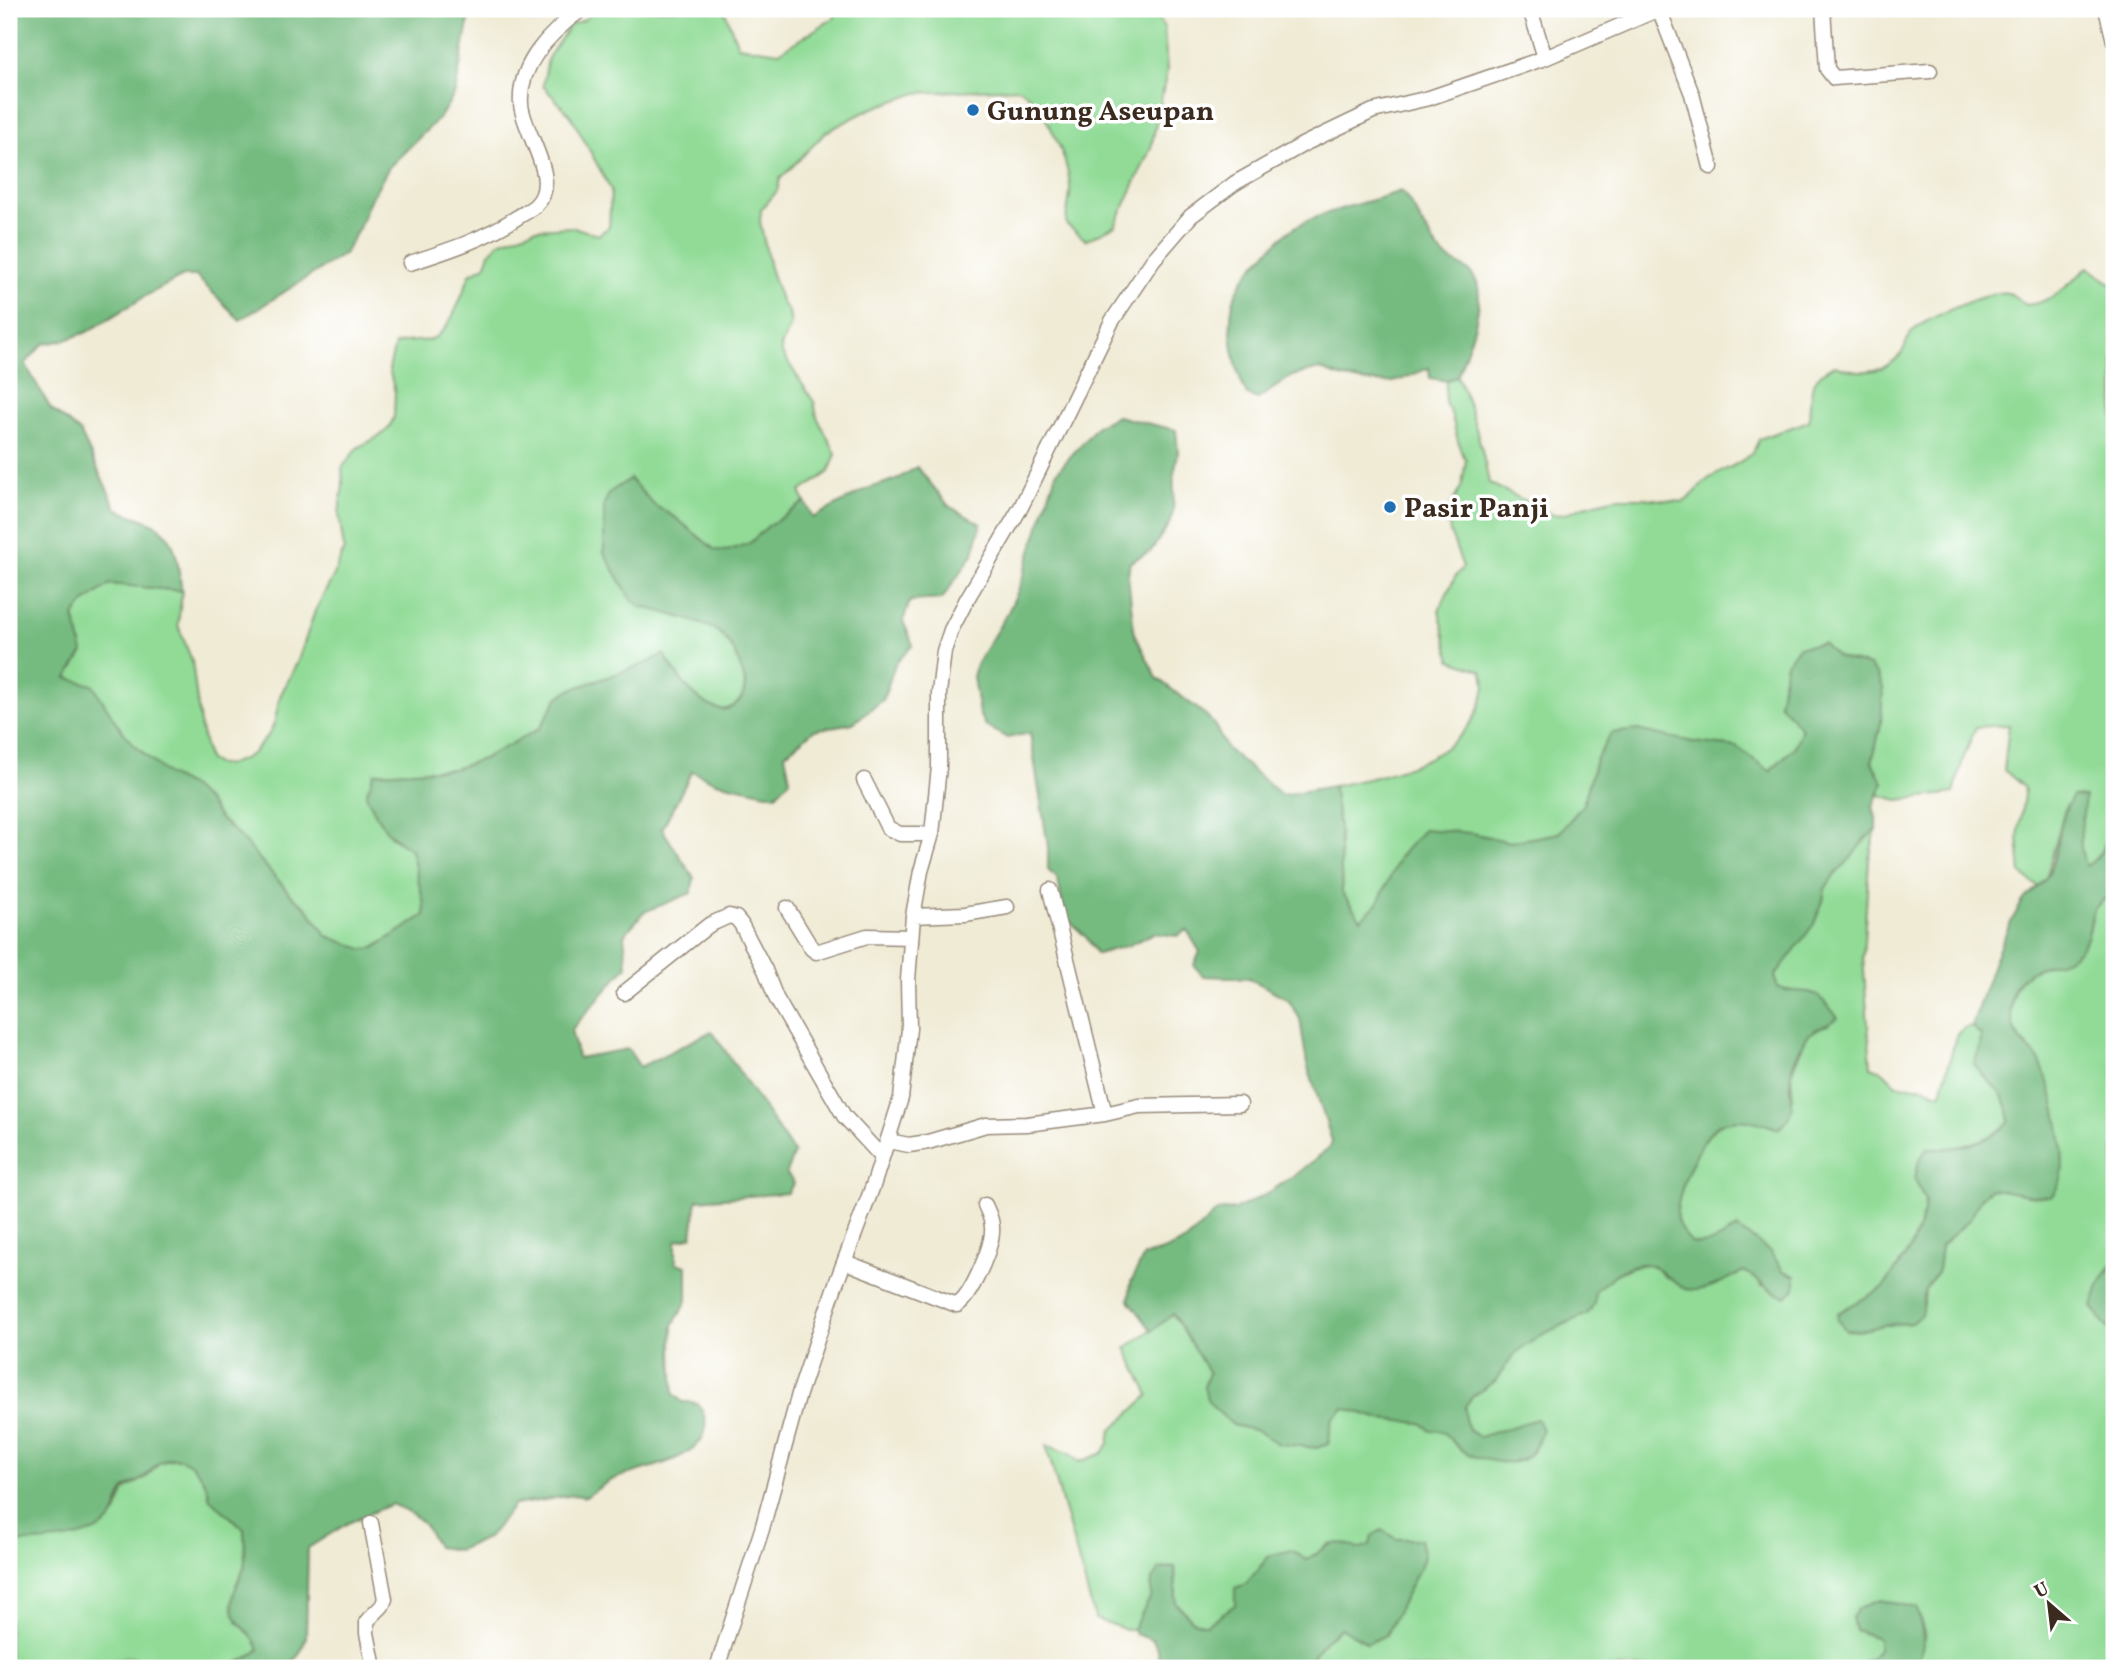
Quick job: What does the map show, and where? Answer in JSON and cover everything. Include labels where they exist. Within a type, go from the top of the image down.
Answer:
[{"type":"street","points":[[410,263],[474,242],[537,204],[544,191],[545,173],[521,106],[522,86],[530,64],[546,39],[582,9]]},
{"type":"street","points":[[1530,9],[1545,58]]},
{"type":"street","points":[[718,1668],[762,1529],[799,1394],[901,1098],[909,1029],[908,980],[913,916],[921,871],[932,834],[939,767],[940,669],[951,630],[1021,506],[1112,321],[1131,290],[1168,241],[1191,216],[1216,197],[1304,144],[1373,111],[1429,98],[1545,58],[1659,9],[1692,94],[1711,167]]},
{"type":"street","points":[[1823,9],[1827,69],[1834,78],[1930,71]]},
{"type":"street","points":[[2106,9],[2114,41]]},
{"type":"street","points":[[864,780],[888,828],[900,834],[932,834]]},
{"type":"street","points":[[1050,890],[1076,987],[1105,1114]]},
{"type":"street","points":[[913,916],[965,914],[1007,907]]},
{"type":"street","points":[[787,908],[816,952],[828,946],[867,936],[911,937]]},
{"type":"street","points":[[624,993],[709,925],[729,916],[736,918],[752,944],[776,998],[844,1116],[881,1156]]},
{"type":"street","points":[[888,1142],[909,1145],[986,1125],[1027,1124],[1105,1114],[1139,1106],[1240,1104]]},
{"type":"street","points":[[845,1262],[957,1306],[964,1301],[988,1251],[993,1229],[985,1205]]},
{"type":"street","points":[[371,1523],[385,1600],[367,1621],[374,1668]]},
{"type":"green space","points":[[9,9],[468,9],[469,18],[455,93],[440,117],[389,167],[344,254],[240,320],[196,276],[183,276],[87,332],[43,344],[25,364],[51,409],[80,432],[116,508],[152,523],[167,535],[175,552],[182,591],[110,584],[85,602],[74,616],[83,652],[67,678],[93,685],[132,743],[168,775],[189,786],[207,801],[220,819],[238,835],[292,896],[306,907],[327,936],[362,949],[374,948],[425,915],[411,850],[384,827],[366,795],[374,773],[454,769],[483,759],[539,729],[558,698],[567,691],[650,662],[664,654],[685,685],[707,704],[727,709],[741,699],[745,687],[744,679],[735,652],[724,637],[702,624],[640,606],[630,597],[604,553],[604,504],[610,492],[630,479],[654,505],[676,518],[715,550],[727,551],[750,543],[767,527],[805,502],[813,518],[867,489],[897,479],[917,467],[949,506],[981,524],[973,554],[942,599],[910,601],[903,621],[913,645],[895,664],[883,700],[853,723],[814,730],[785,754],[790,780],[776,795],[716,782],[692,771],[662,829],[694,878],[691,893],[644,912],[624,935],[627,966],[571,1030],[578,1058],[628,1049],[640,1067],[712,1031],[794,1153],[786,1173],[794,1183],[787,1193],[697,1200],[692,1236],[676,1241],[676,1263],[687,1266],[687,1301],[673,1325],[674,1394],[682,1402],[700,1406],[705,1428],[700,1441],[690,1451],[675,1459],[614,1479],[586,1497],[574,1495],[514,1505],[489,1537],[459,1550],[437,1547],[419,1520],[391,1504],[348,1523],[308,1548],[306,1637],[290,1668],[230,1668],[259,1650],[234,1614],[232,1603],[245,1563],[244,1529],[210,1499],[199,1473],[186,1461],[178,1458],[159,1463],[144,1478],[127,1488],[122,1493],[111,1519],[99,1529],[61,1540],[9,1542]]},
{"type":"green space","points":[[595,9],[724,9],[738,46],[779,52],[834,18],[838,9],[1155,9],[1164,28],[1167,71],[1151,148],[1115,226],[1086,240],[1066,224],[1070,185],[1053,132],[1037,106],[1019,88],[917,93],[870,109],[826,132],[780,179],[777,191],[761,210],[760,222],[770,268],[782,303],[789,312],[791,325],[781,346],[782,353],[814,402],[817,417],[836,454],[829,472],[800,492],[805,502],[767,527],[750,543],[727,551],[715,550],[676,518],[654,505],[630,479],[640,606],[691,620],[717,631],[724,637],[741,666],[744,678],[742,698],[725,709],[706,704],[685,685],[664,654],[558,698],[539,729],[483,759],[454,769],[374,773],[390,836],[411,850],[425,915],[374,948],[362,950],[327,936],[306,907],[292,896],[238,835],[220,819],[207,801],[189,786],[168,775],[67,678],[83,652],[74,615],[85,602],[110,584],[182,591],[178,625],[192,661],[200,724],[208,759],[218,765],[230,764],[253,753],[270,733],[280,696],[298,661],[315,611],[344,549],[339,514],[342,468],[357,448],[389,428],[394,417],[395,392],[389,369],[395,345],[428,340],[443,331],[455,312],[470,274],[485,266],[490,253],[499,242],[535,229],[573,227],[598,235],[609,227],[611,190],[571,116],[543,86],[548,58],[570,25],[584,20]]},
{"type":"green space","points":[[1401,191],[1437,248],[1471,273],[1477,282],[1479,295],[1475,323],[1457,376],[1446,381],[1430,378],[1429,368],[1397,381],[1374,382],[1346,378],[1320,369],[1292,376],[1258,399],[1247,395],[1235,361],[1231,318],[1236,293],[1249,272],[1295,227],[1311,219]]},
{"type":"green space","points":[[2088,267],[2114,283],[2114,797],[2107,836],[2094,860],[2086,867],[2081,856],[2081,844],[2066,806],[2046,878],[2038,887],[2021,874],[2018,837],[2025,788],[2004,770],[2009,725],[1976,727],[1963,759],[1954,793],[1898,800],[1879,795],[1883,783],[1872,762],[1881,723],[1869,666],[1837,657],[1794,748],[1769,771],[1736,747],[1693,742],[1596,760],[1583,805],[1559,833],[1510,842],[1471,833],[1400,856],[1378,903],[1361,920],[1342,893],[1339,827],[1333,786],[1398,771],[1440,752],[1457,739],[1471,722],[1484,690],[1482,671],[1451,660],[1439,610],[1455,577],[1463,567],[1448,520],[1450,507],[1462,485],[1466,460],[1460,449],[1451,413],[1445,403],[1446,381],[1457,376],[1463,389],[1489,483],[1553,515],[1565,514],[1616,498],[1683,502],[1707,480],[1744,459],[1759,439],[1809,421],[1812,387],[1819,375],[1826,370],[1835,365],[1861,371],[1878,369],[1893,362],[1902,353],[1913,331],[1944,313],[1974,300],[2000,293],[2008,293],[2026,305],[2044,301],[2060,292]]},
{"type":"green space","points":[[1117,416],[1176,430],[1178,452],[1173,512],[1169,524],[1151,551],[1130,562],[1128,574],[1134,633],[1157,678],[1207,716],[1227,749],[1282,795],[1333,786],[1339,827],[1342,893],[1361,919],[1378,903],[1400,856],[1424,829],[1471,833],[1510,842],[1559,833],[1583,805],[1596,760],[1611,733],[1637,730],[1693,742],[1736,747],[1770,771],[1794,748],[1802,729],[1779,703],[1786,663],[1799,647],[1823,643],[1837,657],[1869,666],[1883,687],[1881,723],[1872,762],[1883,783],[1873,806],[1876,830],[1865,838],[1832,878],[1825,889],[1814,924],[1775,976],[1777,987],[1816,995],[1838,1018],[1809,1034],[1799,1050],[1791,1073],[1792,1103],[1785,1122],[1778,1129],[1765,1124],[1733,1120],[1712,1130],[1690,1168],[1677,1210],[1678,1223],[1691,1243],[1710,1243],[1737,1228],[1769,1251],[1784,1271],[1795,1276],[1795,1289],[1786,1297],[1779,1295],[1744,1271],[1716,1284],[1694,1290],[1679,1285],[1648,1265],[1640,1264],[1623,1270],[1595,1292],[1594,1304],[1587,1314],[1543,1334],[1522,1348],[1495,1381],[1473,1396],[1465,1406],[1465,1419],[1469,1430],[1479,1437],[1537,1419],[1542,1430],[1530,1453],[1519,1461],[1503,1462],[1477,1457],[1462,1450],[1442,1431],[1431,1430],[1421,1423],[1381,1419],[1344,1408],[1332,1419],[1328,1444],[1317,1448],[1279,1444],[1258,1431],[1233,1425],[1214,1408],[1207,1399],[1204,1387],[1209,1373],[1173,1314],[1152,1331],[1129,1300],[1131,1282],[1144,1256],[1186,1241],[1217,1211],[1236,1209],[1265,1195],[1301,1171],[1330,1147],[1332,1141],[1307,1064],[1300,1019],[1288,999],[1249,978],[1203,976],[1194,965],[1200,952],[1187,930],[1177,936],[1154,933],[1129,945],[1097,954],[1086,937],[1068,920],[1058,879],[1048,870],[1048,847],[1030,733],[1007,738],[985,725],[979,714],[973,677],[976,665],[1019,589],[1056,473],[1098,425]]},
{"type":"green space","points":[[2073,796],[2085,797],[2081,850],[2086,866],[2100,853],[2104,845],[2114,797],[2114,895],[2096,906],[2087,936],[2076,953],[2063,961],[2026,974],[2016,986],[2011,1000],[2012,1023],[2017,1036],[2041,1064],[2054,1103],[2063,1162],[2059,1183],[2051,1197],[1990,1189],[1981,1197],[1970,1219],[1941,1246],[1938,1270],[1925,1290],[1921,1315],[1911,1323],[1859,1331],[1846,1330],[1837,1320],[1838,1313],[1884,1287],[1911,1247],[1924,1212],[1925,1200],[1915,1179],[1919,1160],[1927,1149],[1950,1148],[1981,1141],[2009,1123],[2009,1113],[2003,1097],[1974,1064],[1981,1035],[1972,1026],[2007,931],[2023,901],[2044,881],[2051,868],[2064,816]]},
{"type":"green space","points":[[1876,830],[1869,859],[1863,957],[1871,1067],[1883,1071],[1897,1085],[1924,1087],[1941,1093],[1956,1036],[1966,1027],[1972,1026],[1981,1035],[1981,1075],[2005,1102],[2009,1123],[1990,1136],[1970,1144],[1927,1149],[1915,1179],[1925,1200],[1924,1212],[1911,1247],[1884,1287],[1838,1313],[1885,1325],[1911,1323],[1924,1302],[1925,1290],[1938,1270],[1941,1246],[1970,1219],[1981,1197],[1991,1189],[2003,1189],[2028,1046],[2018,1036],[2013,1023],[2011,1008],[2014,992],[2026,974],[2062,961],[2079,950],[2089,934],[2097,906],[2114,895],[2114,1262],[2100,1283],[2107,1327],[2114,1333],[2114,1668],[1913,1668],[1925,1636],[1917,1608],[1880,1600],[1855,1630],[1878,1638],[1878,1650],[1870,1659],[1848,1668],[1376,1668],[1347,1663],[1335,1668],[1304,1668],[1325,1640],[1341,1628],[1367,1643],[1370,1545],[1358,1549],[1329,1544],[1307,1560],[1269,1556],[1246,1585],[1235,1605],[1206,1625],[1193,1621],[1176,1603],[1175,1568],[1152,1579],[1151,1597],[1133,1629],[1124,1629],[1095,1619],[1046,1445],[1070,1454],[1079,1462],[1103,1453],[1109,1443],[1111,1431],[1149,1395],[1126,1348],[1173,1314],[1209,1373],[1204,1387],[1233,1425],[1258,1431],[1279,1444],[1328,1444],[1332,1419],[1344,1408],[1381,1419],[1421,1423],[1431,1430],[1442,1431],[1460,1449],[1521,1461],[1532,1452],[1538,1441],[1479,1437],[1469,1430],[1465,1419],[1465,1406],[1473,1396],[1495,1381],[1522,1348],[1543,1334],[1587,1314],[1594,1304],[1595,1292],[1610,1277],[1645,1264],[1657,1269],[1665,1277],[1709,1287],[1744,1271],[1755,1277],[1762,1286],[1795,1276],[1784,1271],[1769,1251],[1713,1243],[1691,1243],[1679,1226],[1677,1210],[1690,1168],[1712,1130],[1733,1120],[1764,1124],[1777,1129],[1793,1098],[1791,1073],[1806,1038],[1816,1028],[1828,1025],[1812,993],[1789,992],[1777,987],[1775,976],[1823,901],[1828,884]]},
{"type":"green space","points":[[2114,1262],[2114,1333],[2092,1307],[2100,1283]]},
{"type":"green space","points":[[184,1459],[194,1466],[205,1482],[210,1499],[244,1529],[245,1565],[236,1585],[237,1621],[256,1639],[259,1650],[230,1668],[146,1668],[140,1660],[129,1657],[87,1668],[9,1668],[9,1542],[109,1522],[116,1513],[125,1490],[147,1477],[159,1463]]},
{"type":"green space","points":[[1382,1530],[1397,1539],[1420,1539],[1424,1557],[1386,1635],[1368,1643],[1341,1628],[1325,1640],[1304,1668],[1159,1668],[1158,1650],[1153,1640],[1135,1634],[1133,1629],[1151,1597],[1152,1579],[1160,1569],[1175,1567],[1176,1604],[1193,1621],[1206,1625],[1235,1605],[1235,1588],[1246,1584],[1269,1556],[1291,1550],[1307,1560],[1325,1547],[1337,1543],[1358,1549],[1370,1545],[1372,1536]]},
{"type":"green space","points":[[1880,1600],[1917,1608],[1923,1644],[1913,1668],[1849,1668],[1870,1659],[1878,1650],[1878,1638],[1855,1630],[1852,1618],[1858,1608]]},
{"type":"place","name":"Gunung Aseupan","points":[[973,110]]},
{"type":"place","name":"Pasir Panji","points":[[1390,507]]}]
